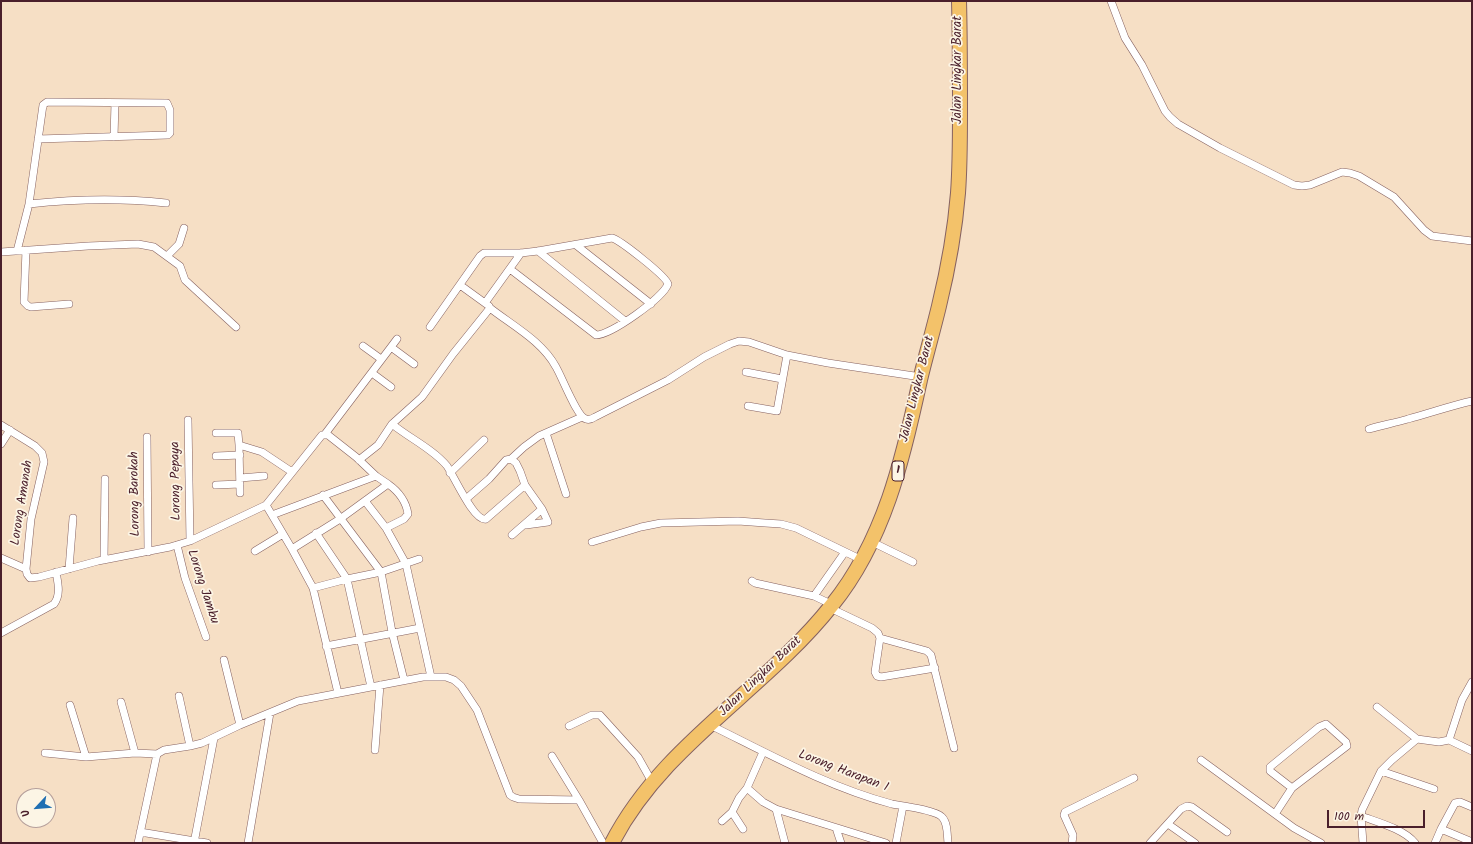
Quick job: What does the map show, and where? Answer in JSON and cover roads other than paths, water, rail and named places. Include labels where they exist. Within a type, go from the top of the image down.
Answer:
[{"type":"highway","name":"Jalan Lingkar Barat","points":[[612,843],[623,822],[652,782],[687,746],[795,646],[832,606],[850,581],[872,542],[892,493],[914,412],[948,263],[958,193],[960,152],[959,1]]},
{"type":"street","points":[[1110,1],[1125,38],[1145,71],[1165,110],[1178,124],[1220,148],[1294,186],[1310,185],[1342,172],[1359,176],[1394,197],[1428,234],[1438,237],[1472,241]]},
{"type":"street","points":[[17,251],[29,204],[38,139],[43,105],[47,102],[167,103],[170,110],[170,133],[164,136],[38,139]]},
{"type":"street","points":[[114,137],[115,103]]},
{"type":"street","points":[[29,204],[61,201],[133,199],[166,203]]},
{"type":"street","points":[[168,256],[179,244],[184,228]]},
{"type":"street","points":[[430,327],[484,253],[521,253],[612,238],[623,244],[668,281],[668,286],[651,304],[604,334],[599,335],[594,334],[510,269]]},
{"type":"street","points":[[1,252],[138,244],[154,247],[178,264],[185,280],[236,326]]},
{"type":"street","points":[[576,245],[651,304]]},
{"type":"street","points":[[26,250],[24,302],[31,307],[69,304]]},
{"type":"street","points":[[538,251],[625,321]]},
{"type":"street","points":[[359,460],[378,445],[392,424],[422,398],[488,306],[521,253]]},
{"type":"street","points":[[460,285],[546,350],[558,368],[582,417],[589,420],[668,380],[704,357],[735,342],[749,342],[787,355],[828,363],[921,377]]},
{"type":"street","points":[[1,558],[26,569],[26,574],[30,578],[34,578],[104,560],[148,552],[190,541],[266,505],[322,435],[325,434],[397,339]]},
{"type":"street","points":[[362,346],[382,360]]},
{"type":"street","points":[[391,347],[414,364]]},
{"type":"street","points":[[748,406],[777,411],[787,355]]},
{"type":"street","points":[[746,372],[782,379]]},
{"type":"street","points":[[372,373],[391,387]]},
{"type":"street","points":[[1369,429],[1387,423],[1407,420],[1452,405],[1472,402]]},
{"type":"street","points":[[466,499],[506,460],[511,459],[539,436],[582,417]]},
{"type":"street","name":"Lorong Pepaya","points":[[188,420],[190,541]]},
{"type":"street","points":[[392,424],[434,454],[446,466],[466,499],[483,520],[525,485]]},
{"type":"street","name":"Lorong Amanah","points":[[1,425],[35,446],[40,450],[43,457],[42,474],[32,519],[26,569]]},
{"type":"street","points":[[1,444],[10,430]]},
{"type":"street","points":[[216,433],[238,433],[240,455],[240,493]]},
{"type":"street","points":[[546,433],[566,494]]},
{"type":"street","points":[[325,434],[398,492],[403,499],[408,514],[404,519],[386,528]]},
{"type":"street","name":"Lorong Barokah","points":[[147,437],[148,552]]},
{"type":"street","points":[[450,473],[484,440]]},
{"type":"street","points":[[239,445],[262,452],[292,472]]},
{"type":"street","points":[[216,456],[240,455]]},
{"type":"street","points":[[511,459],[520,471],[525,485],[542,510],[548,522],[525,525]]},
{"type":"street","points":[[216,485],[264,476]]},
{"type":"street","points":[[272,515],[376,476]]},
{"type":"street","points":[[104,560],[106,479]]},
{"type":"street","points":[[292,548],[340,519],[388,484]]},
{"type":"street","points":[[323,495],[381,572],[392,632],[404,680]]},
{"type":"street","points":[[365,501],[386,528],[406,564],[431,676]]},
{"type":"street","points":[[266,505],[292,548],[312,588],[338,693]]},
{"type":"street","points":[[512,535],[542,510]]},
{"type":"street","points":[[69,569],[73,518]]},
{"type":"street","points":[[592,542],[641,527],[661,523],[746,522],[790,526],[862,560]]},
{"type":"street","points":[[316,533],[346,579],[371,687]]},
{"type":"street","points":[[255,551],[283,534]]},
{"type":"street","points":[[872,542],[913,562]]},
{"type":"street","name":"Lorong Jambu","points":[[177,545],[185,578],[206,637]]},
{"type":"street","points":[[814,596],[845,552]]},
{"type":"street","points":[[312,588],[381,572],[419,559]]},
{"type":"street","points":[[1,633],[54,604],[58,600],[59,593],[56,572]]},
{"type":"street","points":[[752,581],[755,583],[814,596],[872,628],[878,633],[880,638],[875,672],[877,676],[881,677],[935,668]]},
{"type":"street","points":[[326,646],[392,632],[420,628]]},
{"type":"street","points":[[880,638],[927,651],[931,655],[954,748]]},
{"type":"street","points":[[224,660],[240,725]]},
{"type":"street","points":[[45,753],[86,757],[135,753],[157,754],[164,750],[190,746],[214,738],[240,725],[298,701],[423,676],[446,677],[454,680],[467,694],[477,710],[498,766],[512,797],[580,800]]},
{"type":"street","points":[[1449,740],[1462,700],[1472,682]]},
{"type":"street","points":[[375,750],[380,685]]},
{"type":"street","points":[[179,696],[190,746]]},
{"type":"street","points":[[121,702],[135,753]]},
{"type":"street","points":[[70,704],[86,757]]},
{"type":"street","points":[[1377,707],[1417,739],[1440,742],[1449,740],[1472,751]]},
{"type":"street","points":[[248,843],[270,713]]},
{"type":"street","points":[[569,726],[592,714],[600,715],[638,757],[652,782]]},
{"type":"street","points":[[1275,814],[1292,788],[1347,746],[1346,742],[1326,724],[1319,727],[1270,767],[1270,772],[1292,788]]},
{"type":"street","name":"Lorong Harapan I","points":[[710,725],[763,752],[844,788],[941,816],[947,826],[950,843]]},
{"type":"street","points":[[194,842],[214,738]]},
{"type":"street","points":[[1363,843],[1362,810],[1381,771],[1417,739]]},
{"type":"street","points":[[722,821],[732,812],[739,798],[747,788],[763,752]]},
{"type":"street","points":[[138,843],[157,754]]},
{"type":"street","points":[[552,756],[580,800],[603,843]]},
{"type":"street","points":[[1201,760],[1294,828],[1321,843]]},
{"type":"street","points":[[1381,771],[1434,789]]},
{"type":"street","points":[[1072,843],[1073,835],[1064,815],[1065,812],[1134,778]]},
{"type":"street","points":[[747,788],[763,802],[776,809],[886,843]]},
{"type":"street","points":[[1435,843],[1455,803],[1460,802],[1472,807]]},
{"type":"street","points":[[896,843],[904,806]]},
{"type":"street","points":[[1150,843],[1181,809],[1187,806],[1192,807],[1227,832]]},
{"type":"street","points":[[776,809],[785,843]]},
{"type":"street","points":[[732,812],[743,829]]},
{"type":"street","points":[[1361,816],[1403,833],[1415,843]]},
{"type":"street","points":[[1168,824],[1195,843]]},
{"type":"street","points":[[836,828],[841,843]]},
{"type":"street","points":[[1441,829],[1472,842]]},
{"type":"street","points":[[140,832],[194,842],[208,843]]}]
